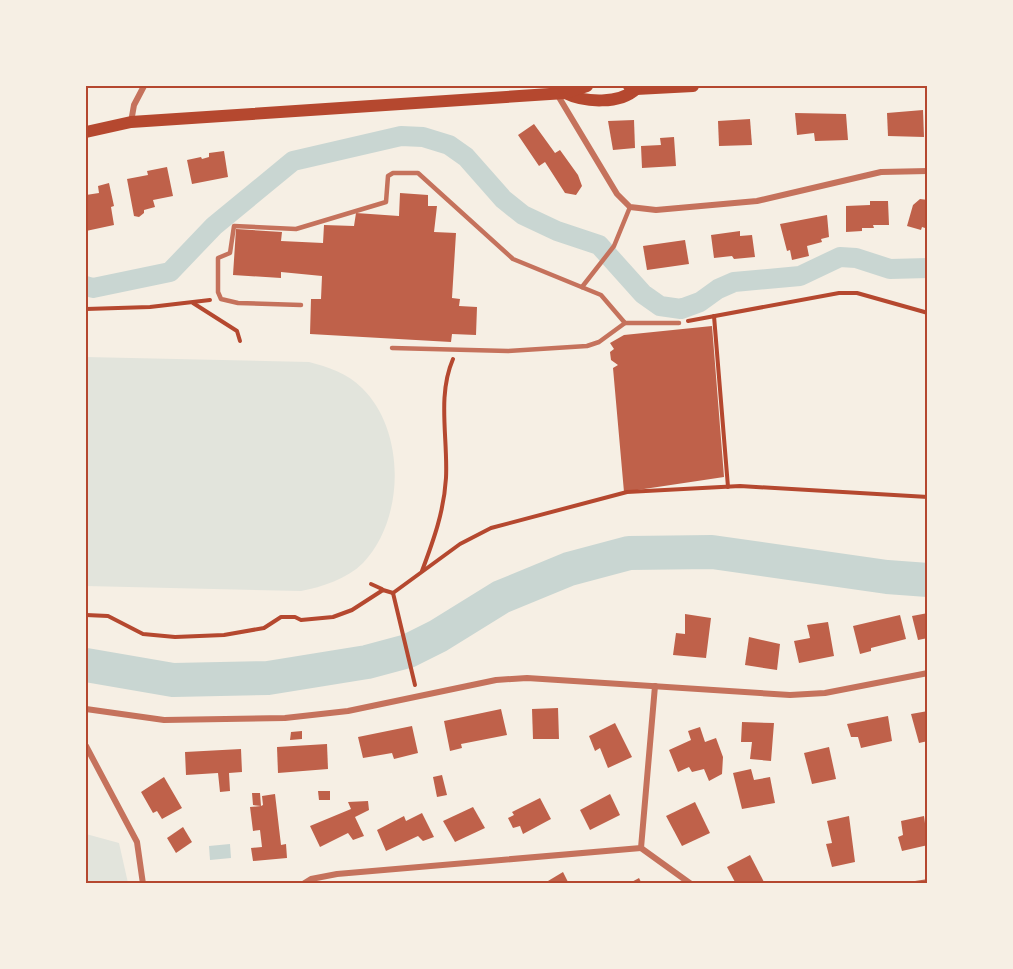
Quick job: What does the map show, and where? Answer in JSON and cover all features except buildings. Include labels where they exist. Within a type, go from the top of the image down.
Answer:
[{"type":"main road","points":[[86,132],[131,122],[561,93],[579,86],[587,86]]},
{"type":"main road","points":[[561,93],[580,100],[627,97],[636,87],[693,86]]},
{"type":"street","points":[[131,122],[134,105],[144,86]]},
{"type":"street","points":[[561,93],[617,194],[630,207],[656,210],[757,201],[881,172],[927,171]]},
{"type":"street","points":[[86,709],[164,720],[274,718],[348,711],[509,679],[807,694],[927,673]]},
{"type":"street","points":[[642,848],[655,686]]},
{"type":"street","points":[[86,747],[137,842],[143,884]]},
{"type":"street","points":[[303,884],[311,879],[338,874],[642,848],[691,884]]},
{"type":"lane","points":[[301,305],[238,303],[221,299],[218,292],[218,258],[230,253],[234,226],[296,229],[386,202],[388,176],[393,173],[418,173],[513,259],[601,295],[625,323],[634,325],[679,323]]},
{"type":"lane","points":[[582,287],[614,246],[630,207]]},
{"type":"lane","points":[[392,348],[508,351],[587,346],[599,342],[625,323]]},
{"type":"path","points":[[679,323],[839,293],[857,293],[927,313]]},
{"type":"path","points":[[86,309],[150,307],[221,299]]},
{"type":"path","points":[[192,303],[237,331],[240,341]]},
{"type":"path","points":[[714,316],[728,487]]},
{"type":"path","points":[[422,572],[442,517],[446,479],[444,407],[446,382],[457,350]]},
{"type":"path","points":[[393,593],[460,544],[491,528],[627,492],[728,487],[927,497]]},
{"type":"path","points":[[371,584],[393,593]]},
{"type":"path","points":[[86,615],[108,616],[143,634],[175,637],[224,635],[264,628],[281,617],[309,620],[333,617],[352,610],[383,590]]},
{"type":"path","points":[[393,593],[412,674]]},
{"type":"shaded area","points":[[86,357],[309,362],[344,374],[362,388],[376,406],[387,427],[393,451],[395,475],[393,500],[387,523],[377,545],[363,563],[350,574],[326,585],[301,591],[86,586]]},
{"type":"shaded area","points":[[86,834],[119,843],[128,883],[86,883]]},
{"type":"shaded area","points":[[230,844],[231,858],[210,860],[209,846]]},
{"type":"waterway","points":[[86,286],[93,288],[170,272],[214,226],[293,161],[401,136],[423,137],[449,145],[466,157],[503,199],[523,215],[557,231],[599,245],[643,294],[660,306],[681,309],[700,302],[718,289],[734,282],[800,276],[840,257],[856,258],[890,269],[928,268]]},
{"type":"waterway","points":[[86,665],[173,680],[268,678],[367,662],[408,651],[438,636],[501,597],[569,569],[629,553],[712,552],[887,577],[928,580]]}]
